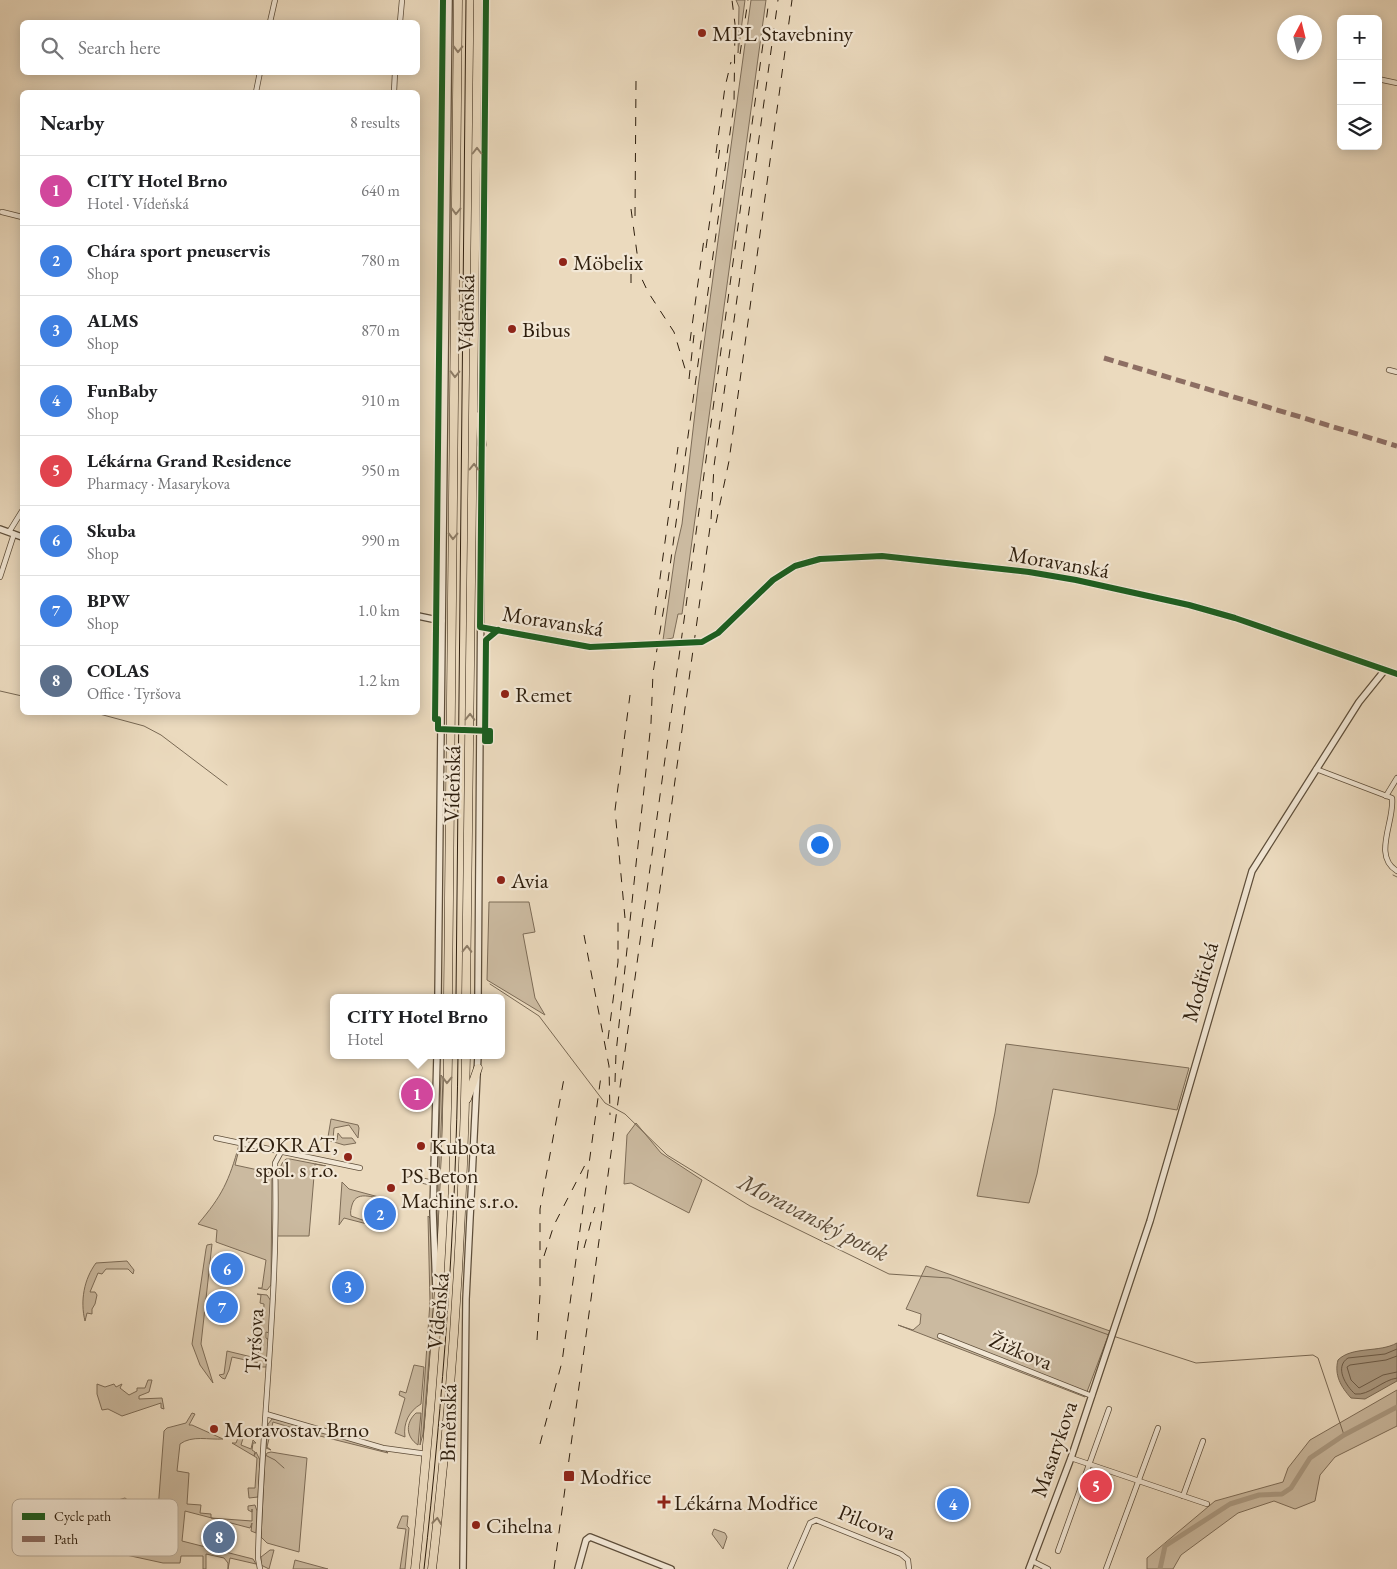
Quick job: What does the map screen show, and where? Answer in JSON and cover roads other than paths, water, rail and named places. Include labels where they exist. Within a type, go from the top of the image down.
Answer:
[{"type":"highway","name":"Vídeňská","points":[[448,994],[458,0]]},
{"type":"highway","name":"Vídeňská","points":[[466,994],[476,340],[478,0]]},
{"type":"highway","points":[[476,340],[482,445]]},
{"type":"highway","name":"Vídeňská","points":[[415,1569],[427,1454],[436,1323],[446,1165],[448,1059]]},
{"type":"highway","name":"Vídeňská","points":[[432,1569],[443,1475],[460,1262],[466,1059]]},
{"type":"highway","points":[[465,1105],[478,1068]]},
{"type":"street","points":[[270,20],[275,0]]},
{"type":"street","points":[[400,20],[402,0]]},
{"type":"street","name":"Vídeňská","points":[[438,994],[449,0]]},
{"type":"street","name":"Vídeňská","points":[[478,994],[486,0]]},
{"type":"street","points":[[256,90],[259,75]]},
{"type":"street","points":[[394,90],[395,75]]},
{"type":"street","points":[[1382,80],[1397,83]]},
{"type":"street","points":[[2,212],[20,216]]},
{"type":"street","points":[[1390,370],[1397,372]]},
{"type":"street","points":[[0,577],[12,533],[20,515]]},
{"type":"street","points":[[0,529],[20,536]]},
{"type":"street","name":"Moravanská","points":[[480,627],[590,647],[702,642],[722,630],[773,580],[795,566],[820,560],[882,556],[1029,572],[1076,580],[1235,618],[1397,674]]},
{"type":"street","points":[[420,616],[442,621]]},
{"type":"street","name":"Modřická","points":[[1110,1340],[1156,1202],[1252,871],[1359,702],[1384,671]]},
{"type":"street","points":[[1316,768],[1392,798],[1393,804],[1386,831],[1387,861],[1390,867],[1397,871]]},
{"type":"street","points":[[1386,796],[1397,778]]},
{"type":"street","name":"Vídeňská","points":[[436,1323],[434,1183],[437,1059]]},
{"type":"street","points":[[478,1059],[478,1068]]},
{"type":"street","name":"Brněnská","points":[[464,1569],[466,1298],[478,1068]]},
{"type":"street","points":[[216,1138],[360,1168]]},
{"type":"street","name":"Tyršova","points":[[260,1569],[258,1544],[272,1318],[275,1163],[281,1152]]},
{"type":"street","points":[[424,1181],[434,1183]]},
{"type":"street","name":"Žižkova","points":[[940,1336],[1092,1396]]},
{"type":"street","name":"Masarykova","points":[[1029,1569],[1071,1458],[1110,1340]]},
{"type":"street","name":"Masarykova","points":[[1058,1551],[1109,1409]]},
{"type":"street","points":[[266,1414],[383,1448],[427,1454]]},
{"type":"street","points":[[1106,1569],[1158,1428]]},
{"type":"street","points":[[1183,1496],[1203,1441]]},
{"type":"street","points":[[1071,1458],[1207,1504]]},
{"type":"street","name":"Pilcova","points":[[790,1569],[812,1521],[820,1520],[894,1551],[908,1560],[909,1569]]},
{"type":"street","points":[[578,1569],[586,1540],[590,1537],[597,1538],[671,1569]]},
{"type":"street","points":[[1032,1561],[1048,1569]]},
{"type":"street","points":[[790,1569],[796,1569]]},
{"type":"water","points":[[1397,1343],[1397,1381],[1365,1399],[1351,1398],[1339,1380],[1337,1371],[1338,1360],[1351,1353],[1382,1348]]},
{"type":"waterway","name":"Moravanský potok","points":[[0,691],[20,696]]},
{"type":"waterway","name":"Moravanský potok","points":[[103,715],[144,726],[161,735],[227,785]]},
{"type":"waterway","points":[[1393,875],[1397,877]]},
{"type":"waterway","name":"Moravanský potok","points":[[490,984],[539,1016],[605,1103],[625,1114],[667,1155],[750,1206],[889,1274],[949,1278],[1109,1335]]},
{"type":"waterway","name":"Moravanský potok","points":[[1113,1336],[1196,1363],[1313,1355],[1318,1358],[1344,1435]]},
{"type":"waterway","points":[[1160,1569],[1165,1546],[1230,1504],[1259,1495],[1282,1494],[1291,1488],[1310,1458],[1344,1435],[1397,1407]]},
{"type":"waterway","points":[[265,1455],[275,1460],[284,1468]]},
{"type":"tram line","points":[[456,994],[466,0]]},
{"type":"tram line","points":[[424,1569],[437,1441],[447,1312],[455,1184],[458,1059]]},
{"type":"railway","points":[[615,1082],[616,1053],[651,723],[653,673],[666,595],[734,104],[735,24],[732,0]]},
{"type":"railway","points":[[740,54],[748,0]]},
{"type":"railway","points":[[554,1569],[769,0]]},
{"type":"railway","points":[[652,947],[711,520],[714,466],[778,0]]},
{"type":"railway","points":[[716,523],[729,461],[792,0]]},
{"type":"railway","points":[[716,153],[725,87],[731,62]]},
{"type":"railway","points":[[635,216],[636,81]]},
{"type":"railway","points":[[706,248],[720,147]]},
{"type":"railway","points":[[631,209],[640,275],[648,292],[674,332],[686,372]]},
{"type":"railway","points":[[690,341],[704,239]]},
{"type":"railway","points":[[631,256],[631,283]]},
{"type":"railway","points":[[689,379],[694,335]]},
{"type":"railway","points":[[655,615],[678,447]]},
{"type":"railway","points":[[625,918],[615,810],[630,695]]},
{"type":"railway","points":[[608,1039],[618,962],[618,922]]},
{"type":"railway","points":[[584,935],[609,1066],[610,1115]]},
{"type":"railway","points":[[537,1340],[540,1295],[540,1209],[565,1073]]},
{"type":"railway","points":[[540,1444],[562,1362],[601,1076]]},
{"type":"railway","points":[[544,1256],[554,1225],[585,1165]]},
{"type":"railway","points":[[584,1248],[595,1207]]},
{"type":"place","name":"MPL Stavebniny","points":[[702,33]]},
{"type":"place","name":"Möbelix","points":[[563,262]]},
{"type":"place","name":"Bibus","points":[[512,329]]},
{"type":"place","name":"Remet","points":[[505,694]]},
{"type":"place","name":"Avia","points":[[501,880]]},
{"type":"place","name":"CITY Hotel Brno","points":[[417,1094]]},
{"type":"place","name":"Kubota","points":[[421,1146]]},
{"type":"place","name":"IZOKRAT, spol. s r.o.","points":[[348,1157]]},
{"type":"place","name":"PS Beton Machine s.r.o.","points":[[391,1188]]},
{"type":"place","name":"Chára sport pneuservis","points":[[380,1214]]},
{"type":"place","name":"Skuba","points":[[227,1269]]},
{"type":"place","name":"ALMS","points":[[348,1287]]},
{"type":"place","name":"BPW","points":[[222,1307]]},
{"type":"place","name":"Moravostav Brno","points":[[214,1429]]},
{"type":"place","name":"Modřice","points":[[569,1476]]},
{"type":"place","name":"Lékárna Grand Residence","points":[[1096,1486]]},
{"type":"place","name":"Lékárna Modřice","points":[[664,1502]]},
{"type":"place","name":"FunBaby","points":[[953,1504]]},
{"type":"place","name":"Cihelna","points":[[476,1525]]},
{"type":"place","name":"COLAS","points":[[219,1537]]}]
